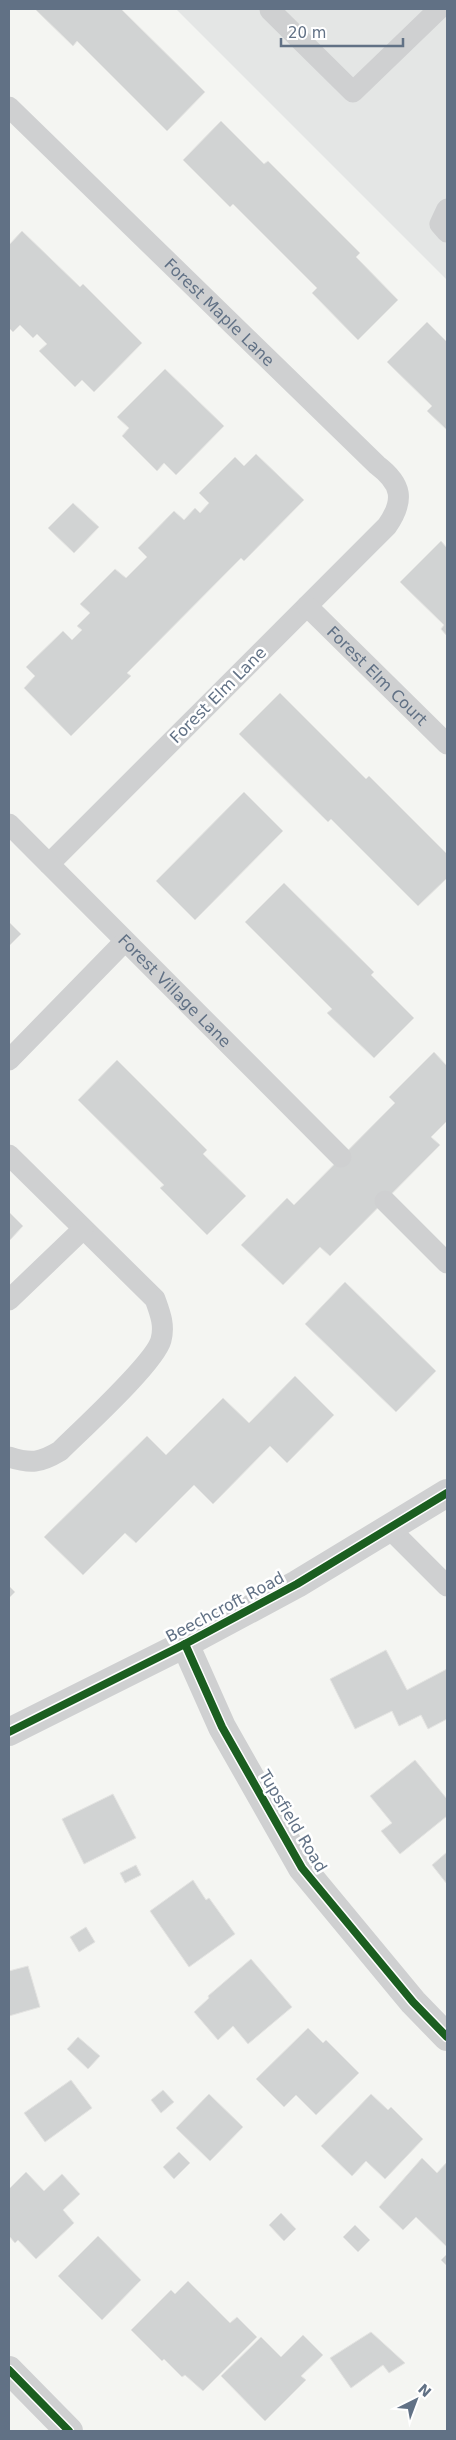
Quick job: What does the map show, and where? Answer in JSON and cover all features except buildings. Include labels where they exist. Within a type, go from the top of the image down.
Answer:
[{"type":"street","name":"Beechcroft Road","points":[[9,1732],[185,1644],[297,1584],[447,1493]]},
{"type":"street","name":"Tupsfield Road","points":[[185,1644],[222,1727],[302,1868],[413,2002],[447,2037]]},
{"type":"street","points":[[9,2370],[69,2431]]},
{"type":"lane","points":[[270,9],[353,92],[439,9]]},
{"type":"lane","name":"Forest Maple Lane","points":[[9,107],[377,465],[392,476],[399,493],[397,511],[387,526]]},
{"type":"lane","points":[[447,209],[440,224],[447,232]]},
{"type":"lane","name":"Forest Elm Lane","points":[[49,864],[387,526]]},
{"type":"lane","name":"Forest Elm Court","points":[[307,606],[447,744]]},
{"type":"lane","name":"Forest Village Lane","points":[[9,824],[341,1157]]},
{"type":"lane","points":[[9,1060],[125,941]]},
{"type":"lane","points":[[9,1155],[155,1299],[163,1320],[161,1342],[149,1361],[60,1451],[44,1461],[26,1462],[9,1457]]},
{"type":"lane","points":[[385,1201],[447,1263]]},
{"type":"lane","points":[[9,1300],[83,1229]]},
{"type":"lane","points":[[389,1528],[447,1586]]},
{"type":"shaded area","points":[[176,9],[447,9],[447,280]]},
{"type":"cycle path","points":[[9,1732],[185,1644],[297,1584],[447,1493]]},
{"type":"cycle path","points":[[185,1644],[222,1727],[302,1868],[413,2002],[447,2037]]},
{"type":"cycle path","points":[[9,2370],[69,2431]]}]
